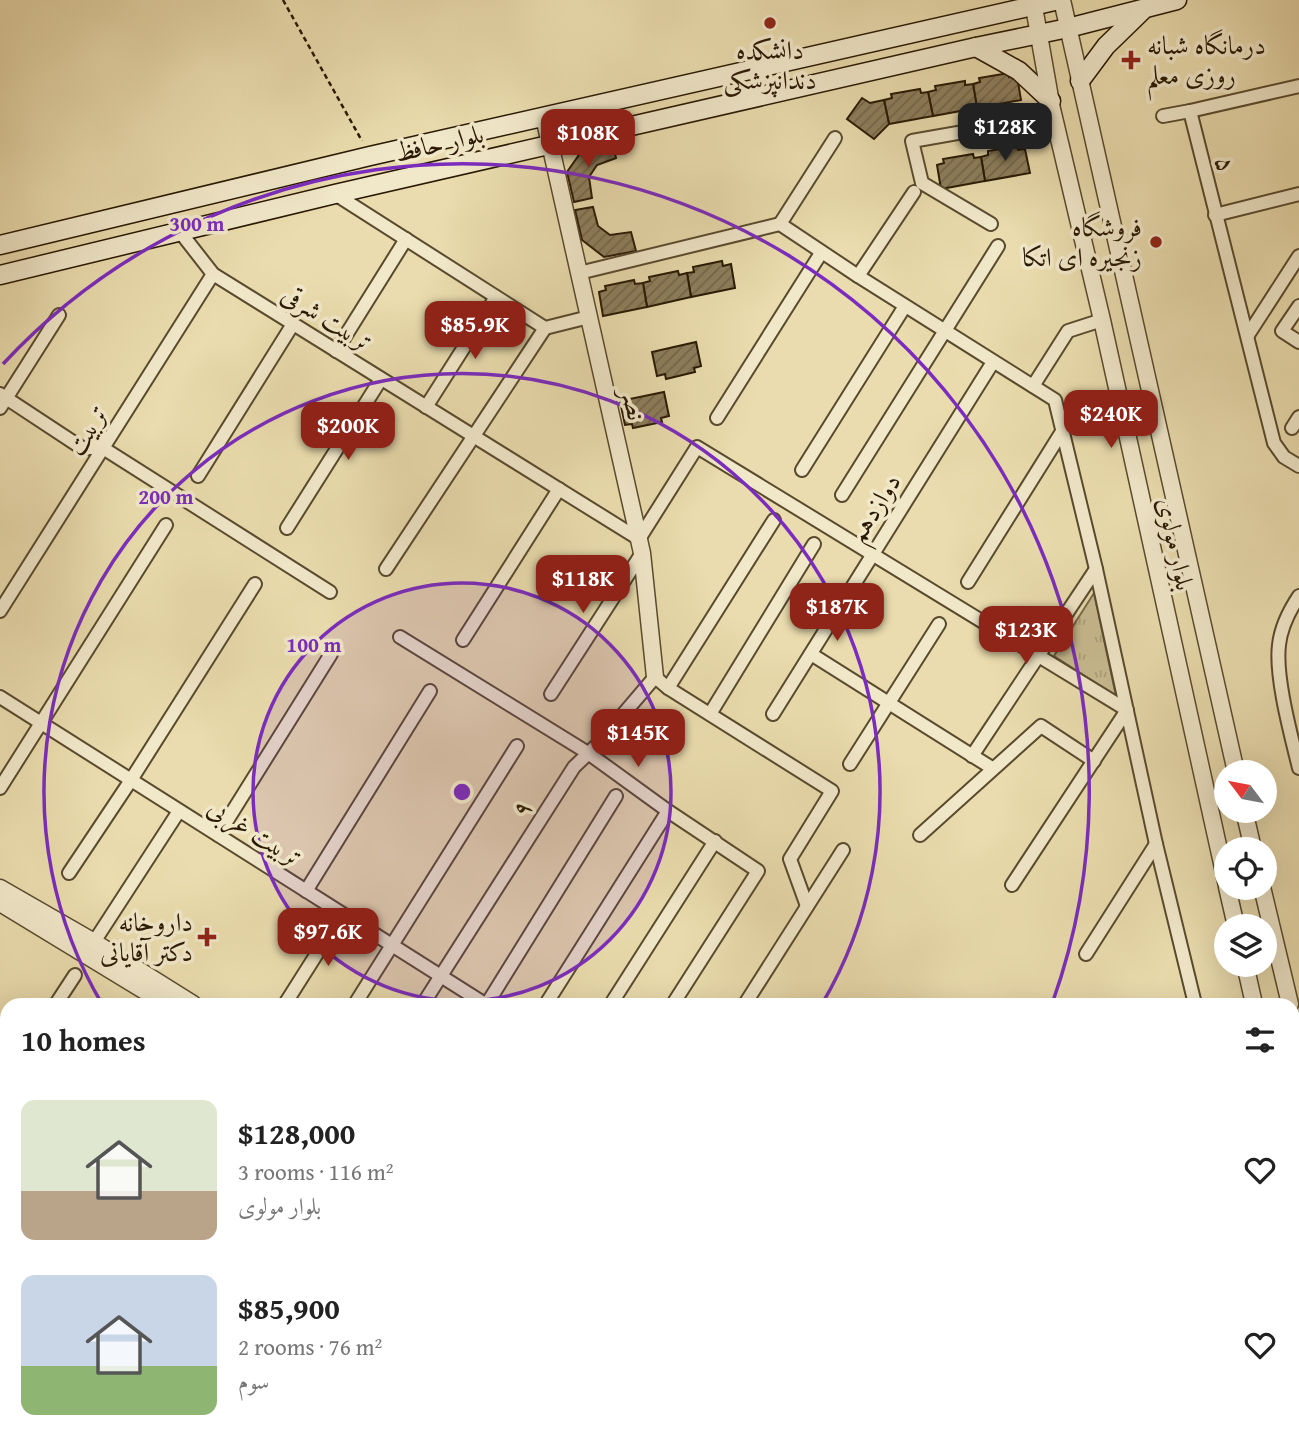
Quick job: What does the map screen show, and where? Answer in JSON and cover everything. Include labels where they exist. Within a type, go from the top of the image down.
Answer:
[{"type":"main road","name":"بلوار حافظ","points":[[0,245],[370,156],[1060,0]]},
{"type":"main road","name":"بلوار حافظ","points":[[0,275],[335,194],[1069,28],[1177,0]]},
{"type":"main road","points":[[1080,81],[1121,30],[1145,8]]},
{"type":"main road","points":[[976,47],[1011,66],[1053,108]]},
{"type":"street","name":"بلوار مولوی","points":[[1060,0],[1069,28],[1233,760]]},
{"type":"street","name":"بلوار مولوی","points":[[1034,7],[1053,108],[1216,837]]},
{"type":"street","points":[[1163,116],[1299,86]]},
{"type":"street","points":[[991,223],[922,183],[912,141],[1053,108]]},
{"type":"street","name":"۵","points":[[1190,111],[1274,443],[1284,457],[1299,466]]},
{"type":"street","name":"نصر","points":[[544,117],[641,546],[661,682]]},
{"type":"street","points":[[579,274],[780,224],[835,138]]},
{"type":"street","points":[[858,276],[914,192]]},
{"type":"street","points":[[335,194],[545,328]]},
{"type":"street","points":[[1215,215],[1299,194]]},
{"type":"street","points":[[780,224],[821,253],[1055,400],[1194,998]]},
{"type":"street","name":"تربیت شرقی","points":[[181,233],[213,274],[559,489],[641,546]]},
{"type":"street","points":[[336,351],[406,239]]},
{"type":"street","points":[[842,495],[998,246]]},
{"type":"street","points":[[717,418],[821,253]]},
{"type":"street","points":[[1248,335],[1299,256]]},
{"type":"street","name":"تربیت","points":[[0,611],[213,274]]},
{"type":"street","points":[[426,407],[496,297]]},
{"type":"street","points":[[802,470],[905,306]]},
{"type":"street","points":[[1299,306],[1282,331],[1299,342]]},
{"type":"street","points":[[59,315],[2,400],[82,448],[103,448],[330,592]]},
{"type":"street","points":[[386,569],[545,328],[589,317]]},
{"type":"street","points":[[1033,386],[1068,331],[1102,320]]},
{"type":"street","points":[[198,476],[293,324]]},
{"type":"street","name":"دوازدهم","points":[[773,714],[993,362]]},
{"type":"street","points":[[287,528],[381,379]]},
{"type":"street","points":[[968,582],[1063,430]]},
{"type":"street","points":[[551,694],[641,546],[697,447],[1127,710]]},
{"type":"street","points":[[1136,477],[1167,470]]},
{"type":"street","points":[[463,640],[559,489]]},
{"type":"street","name":"۹","points":[[427,998],[574,767],[661,682],[774,520]]},
{"type":"street","points":[[0,788],[166,525]]},
{"type":"street","points":[[710,715],[814,544]]},
{"type":"street","points":[[972,756],[1096,569]]},
{"type":"street","points":[[69,873],[255,584]]},
{"type":"street","points":[[1299,596],[1286,615],[1278,646],[1280,676],[1299,768]]},
{"type":"street","points":[[850,764],[939,624]]},
{"type":"street","points":[[400,637],[588,753],[758,871],[677,998]]},
{"type":"street","points":[[218,835],[331,654]]},
{"type":"street","points":[[811,654],[992,768]]},
{"type":"street","points":[[661,682],[832,791],[790,859],[807,906]]},
{"type":"street","points":[[306,891],[430,691]]},
{"type":"street","name":"تربیت غربی","points":[[0,697],[476,998]]},
{"type":"street","points":[[1012,885],[1127,710]]},
{"type":"street","points":[[920,835],[1041,726],[1094,761]]},
{"type":"street","points":[[359,998],[517,746]]},
{"type":"street","points":[[490,998],[616,796]]},
{"type":"street","points":[[94,942],[179,811]]},
{"type":"street","points":[[550,998],[668,811]]},
{"type":"street","points":[[615,998],[715,841]]},
{"type":"street","points":[[1086,954],[1156,844]]},
{"type":"street","points":[[749,998],[843,850]]},
{"type":"street","points":[[0,888],[183,998]]},
{"type":"street","points":[[1265,900],[1289,998]]},
{"type":"street","points":[[0,903],[156,998]]},
{"type":"street","points":[[289,998],[342,914]]},
{"type":"street","points":[[60,998],[75,975]]},
{"type":"street","points":[[1248,977],[1253,998]]},
{"type":"path","points":[[283,0],[370,156]]},
{"type":"green space","points":[[1094,593],[1116,696],[1054,656]]},
{"type":"building","points":[[1009,73],[1009,77],[1017,76],[1021,100],[977,108],[973,84],[980,82],[979,78]]},
{"type":"building","points":[[965,81],[965,85],[973,84],[977,108],[933,116],[928,92],[936,90],[935,86]]},
{"type":"building","points":[[920,89],[921,93],[928,92],[933,116],[889,124],[884,100],[892,98],[891,94]]},
{"type":"building","points":[[862,98],[870,103],[884,100],[889,124],[874,139],[847,119]]},
{"type":"building","points":[[612,141],[616,158],[597,165],[589,177],[592,198],[574,202],[567,172],[583,149]]},
{"type":"building","points":[[1017,146],[1018,150],[1025,149],[1030,173],[985,181],[981,157],[988,155],[988,151]]},
{"type":"building","points":[[973,154],[974,158],[981,157],[985,181],[941,189],[937,165],[944,163],[943,159]]},
{"type":"building","points":[[593,207],[598,226],[610,235],[631,232],[636,251],[604,257],[582,240],[575,210]]},
{"type":"building","points":[[722,261],[723,266],[731,264],[735,288],[691,297],[687,273],[694,272],[693,267]]},
{"type":"building","points":[[678,271],[679,275],[687,273],[691,297],[647,307],[643,283],[650,281],[649,277]]},
{"type":"building","points":[[634,280],[635,284],[643,283],[647,307],[603,316],[599,292],[606,290],[605,286]]},
{"type":"building","points":[[696,342],[701,366],[694,368],[695,372],[666,379],[665,374],[657,376],[652,352]]},
{"type":"building","points":[[664,392],[669,416],[661,418],[662,422],[633,428],[632,424],[625,425],[620,401]]},
{"type":"place","name":"دانشکده دندانپزشکی","points":[[770,23]]},
{"type":"place","name":"درمانگاه شبانه روزی معلم","points":[[1131,60]]},
{"type":"place","name":"فروشگاه زنجیره ای اتکا","points":[[1156,242]]},
{"type":"place","name":"داروخانه دکتر آقایانی","points":[[207,937]]}]
